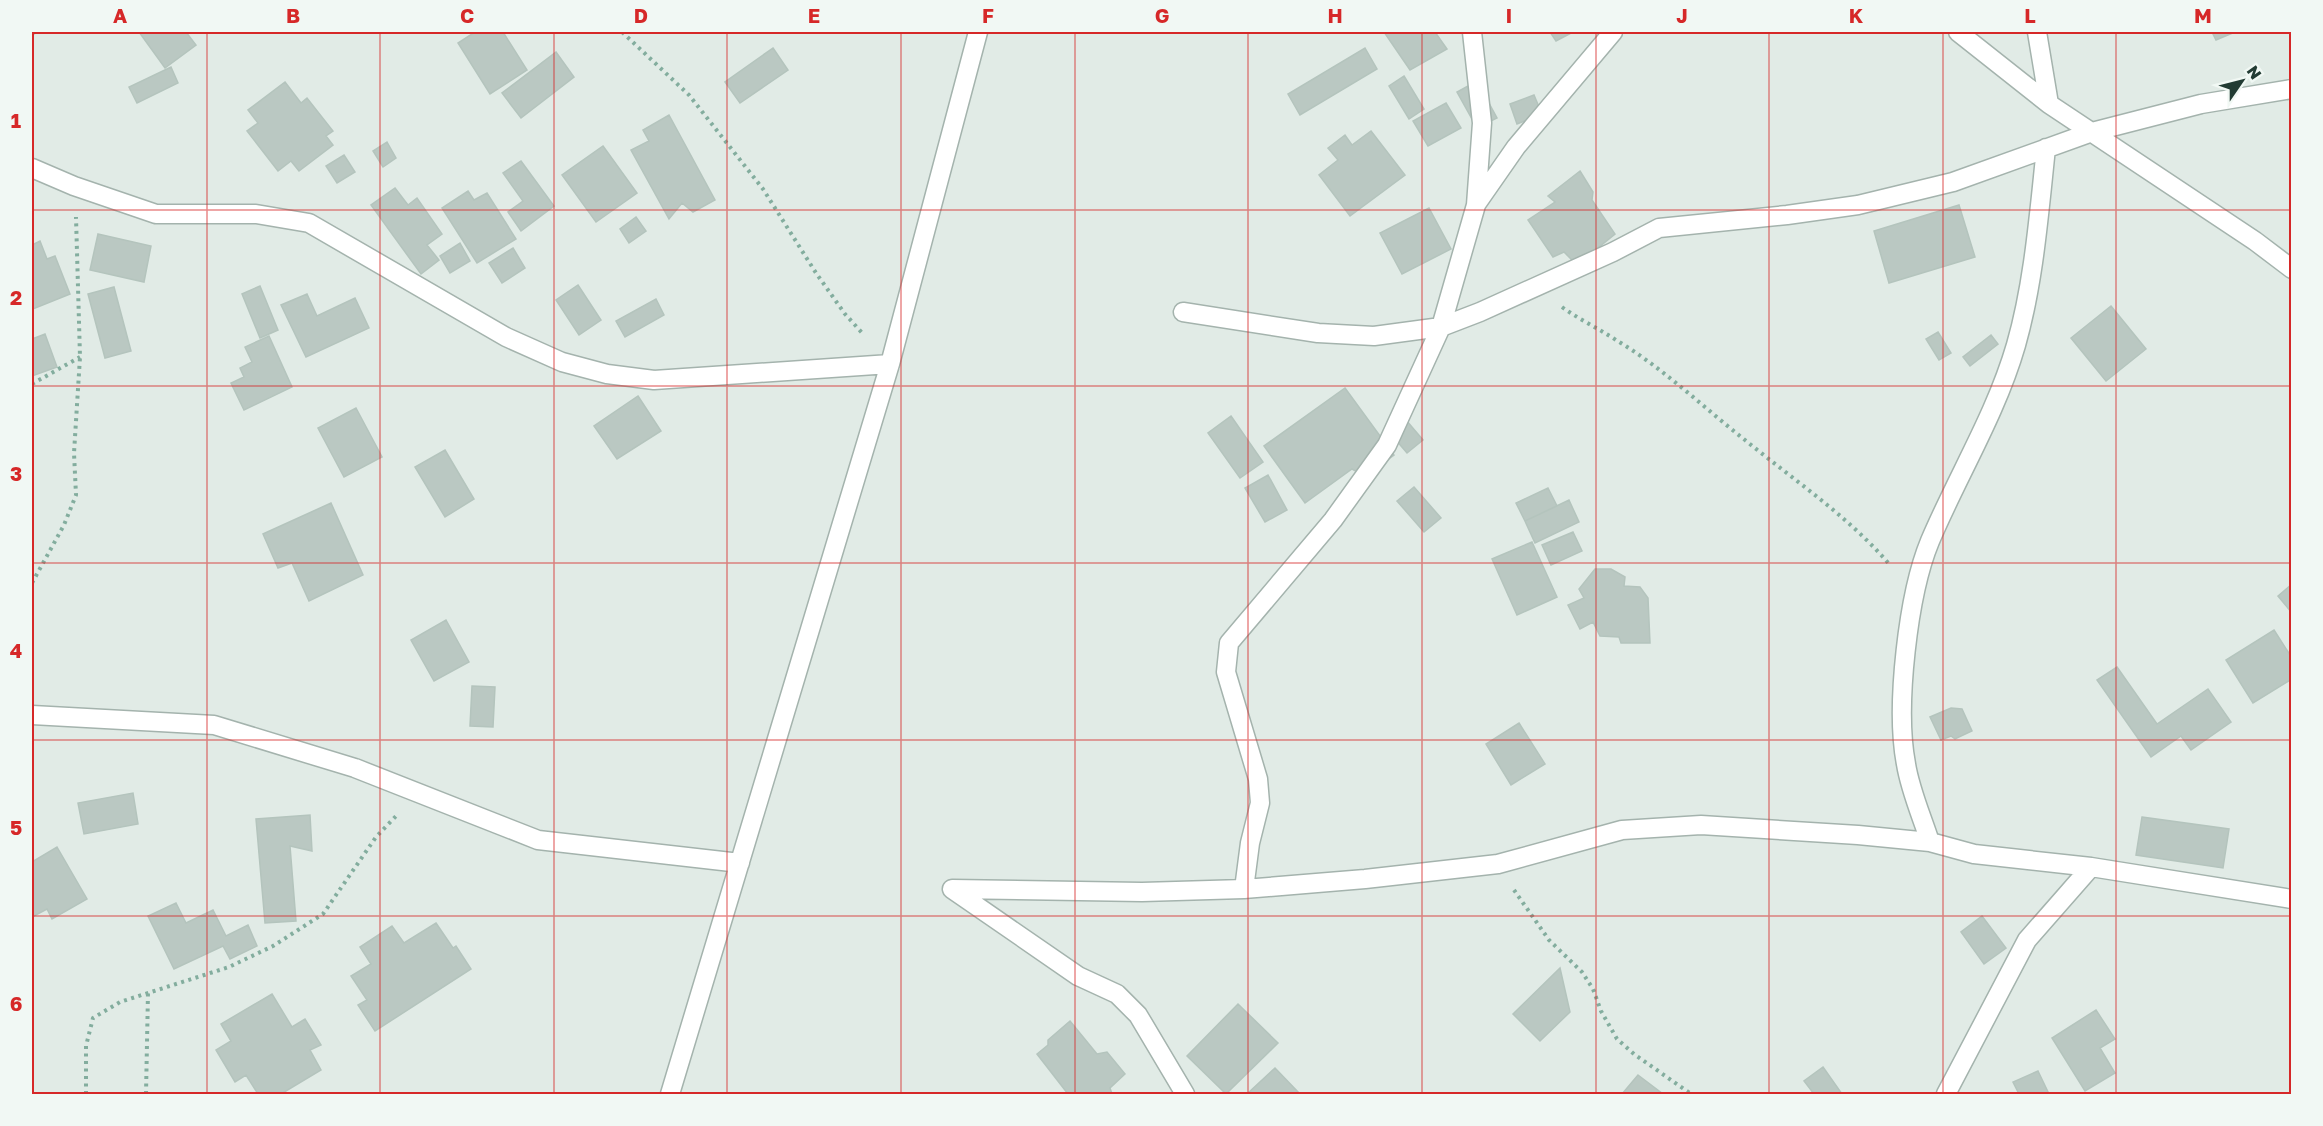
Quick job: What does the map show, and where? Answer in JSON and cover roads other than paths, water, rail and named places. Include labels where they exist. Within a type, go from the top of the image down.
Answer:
[{"type":"street","points":[[670,1095],[890,364],[978,32]]},
{"type":"street","points":[[1244,889],[1250,843],[1260,803],[1258,779],[1226,672],[1229,643],[1333,520],[1387,445],[1441,327],[1476,205],[1482,123],[1472,32]]},
{"type":"street","points":[[1476,205],[1516,147],[1613,32]]},
{"type":"street","points":[[1958,32],[2049,104],[2255,241],[2292,269]]},
{"type":"street","points":[[2037,32],[2049,104]]},
{"type":"street","points":[[1183,312],[1318,333],[1374,336],[1441,327],[1480,312],[1613,252],[1659,228],[1858,205],[1953,182],[2092,132],[2201,104],[2292,89]]},
{"type":"street","points":[[1930,842],[1906,765],[1901,709],[1907,643],[1929,543],[1997,398],[2016,345],[2028,286],[2046,148]]},
{"type":"street","points":[[32,168],[74,186],[156,214],[256,214],[309,224],[506,338],[562,362],[607,374],[654,380],[890,364]]},
{"type":"street","points":[[32,716],[214,725],[355,768],[538,840],[740,863]]},
{"type":"street","points":[[1185,1095],[1138,1015],[1117,994],[1078,976],[952,889],[1142,892],[1244,889],[1365,879],[1498,864],[1622,830],[1701,825],[1930,842],[1974,854],[2091,867],[2292,899]]},
{"type":"street","points":[[1946,1095],[2027,940],[2091,867]]}]
